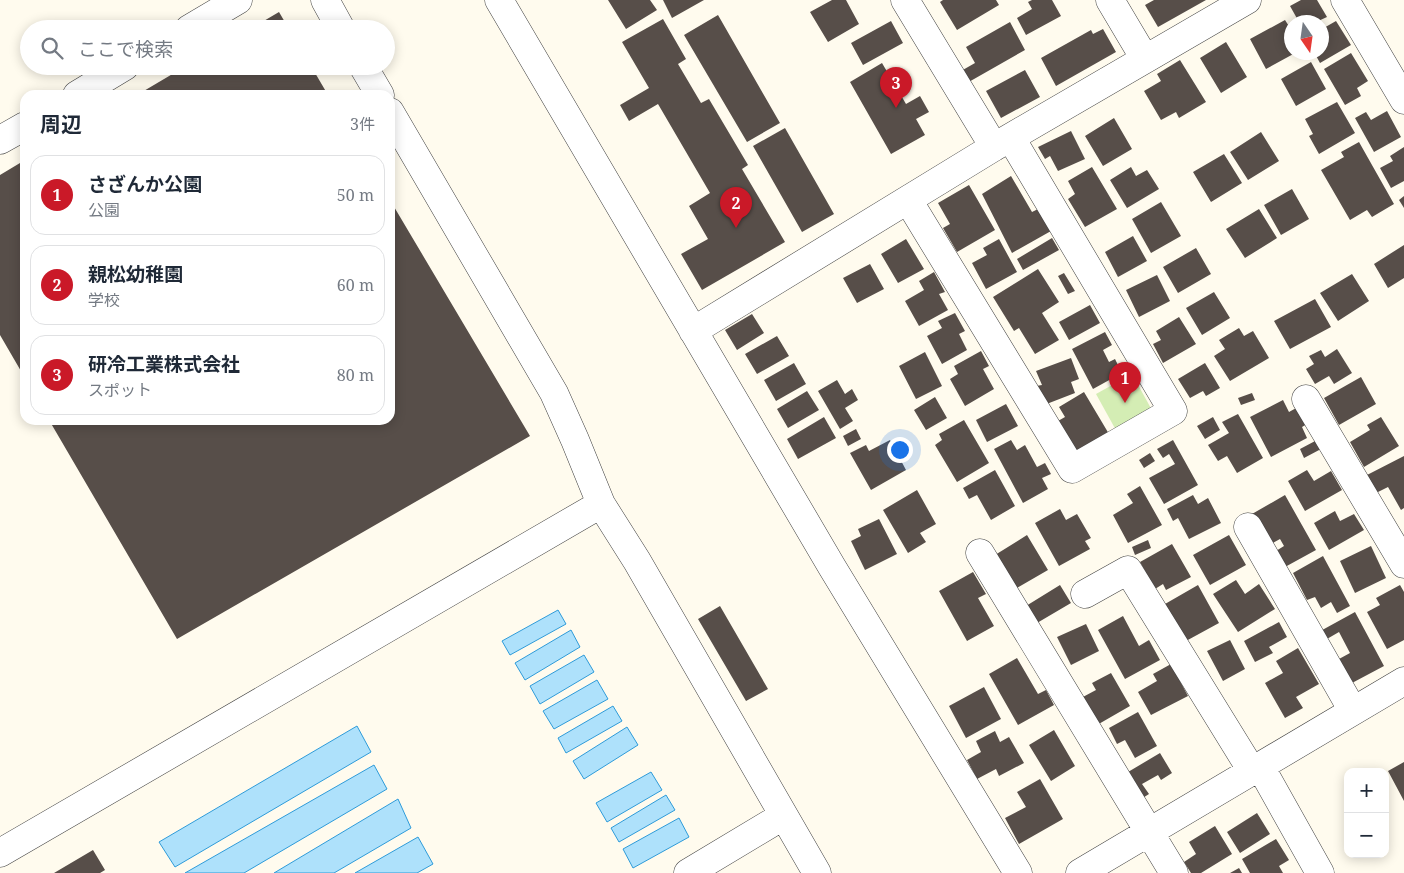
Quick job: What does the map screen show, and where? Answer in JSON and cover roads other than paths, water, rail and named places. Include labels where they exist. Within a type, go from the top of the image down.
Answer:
[{"type":"street","points":[[204,20],[238,0]]},
{"type":"street","points":[[325,0],[337,20]]},
{"type":"street","points":[[500,0],[832,567],[1018,873]]},
{"type":"street","points":[[905,0],[1002,142],[1173,411],[1072,469],[908,200]]},
{"type":"street","points":[[1110,0],[1145,59]]},
{"type":"street","points":[[693,331],[1002,142],[1247,0]]},
{"type":"street","points":[[1345,0],[1404,100]]},
{"type":"street","points":[[85,90],[110,75]]},
{"type":"street","points":[[368,75],[377,90]]},
{"type":"street","points":[[395,121],[554,393],[600,504],[636,561],[817,873]]},
{"type":"street","points":[[0,140],[20,129]]},
{"type":"street","points":[[1306,398],[1404,564]]},
{"type":"street","points":[[0,853],[600,504]]},
{"type":"street","points":[[1248,527],[1353,711]]},
{"type":"street","points":[[980,554],[1174,873]]},
{"type":"street","points":[[1085,594],[1128,570],[1256,769],[1320,873]]},
{"type":"street","points":[[1080,873],[1404,681]]},
{"type":"street","points":[[688,873],[783,816]]},
{"type":"water","points":[[558,610],[566,624],[510,655],[502,641]]},
{"type":"water","points":[[571,630],[580,647],[525,680],[515,663]]},
{"type":"water","points":[[584,655],[594,672],[540,704],[530,686]]},
{"type":"water","points":[[597,680],[608,699],[554,729],[543,711]]},
{"type":"water","points":[[613,706],[622,721],[566,753],[558,738]]},
{"type":"water","points":[[357,726],[371,752],[175,867],[159,842]]},
{"type":"water","points":[[627,727],[638,745],[584,779],[573,761]]},
{"type":"water","points":[[374,765],[387,789],[244,873],[185,873]]},
{"type":"water","points":[[651,772],[662,790],[607,822],[596,803]]},
{"type":"water","points":[[666,795],[675,810],[619,842],[611,828]]},
{"type":"water","points":[[398,799],[411,828],[334,873],[274,873]]},
{"type":"water","points":[[679,818],[689,837],[633,868],[623,849]]},
{"type":"water","points":[[418,837],[433,864],[417,873],[355,873]]},
{"type":"place","name":"研冷工業株式会社","points":[[896,108]]},
{"type":"place","name":"親松幼稚園","points":[[736,228]]},
{"type":"place","name":"さざんか公園","points":[[1125,403]]}]
